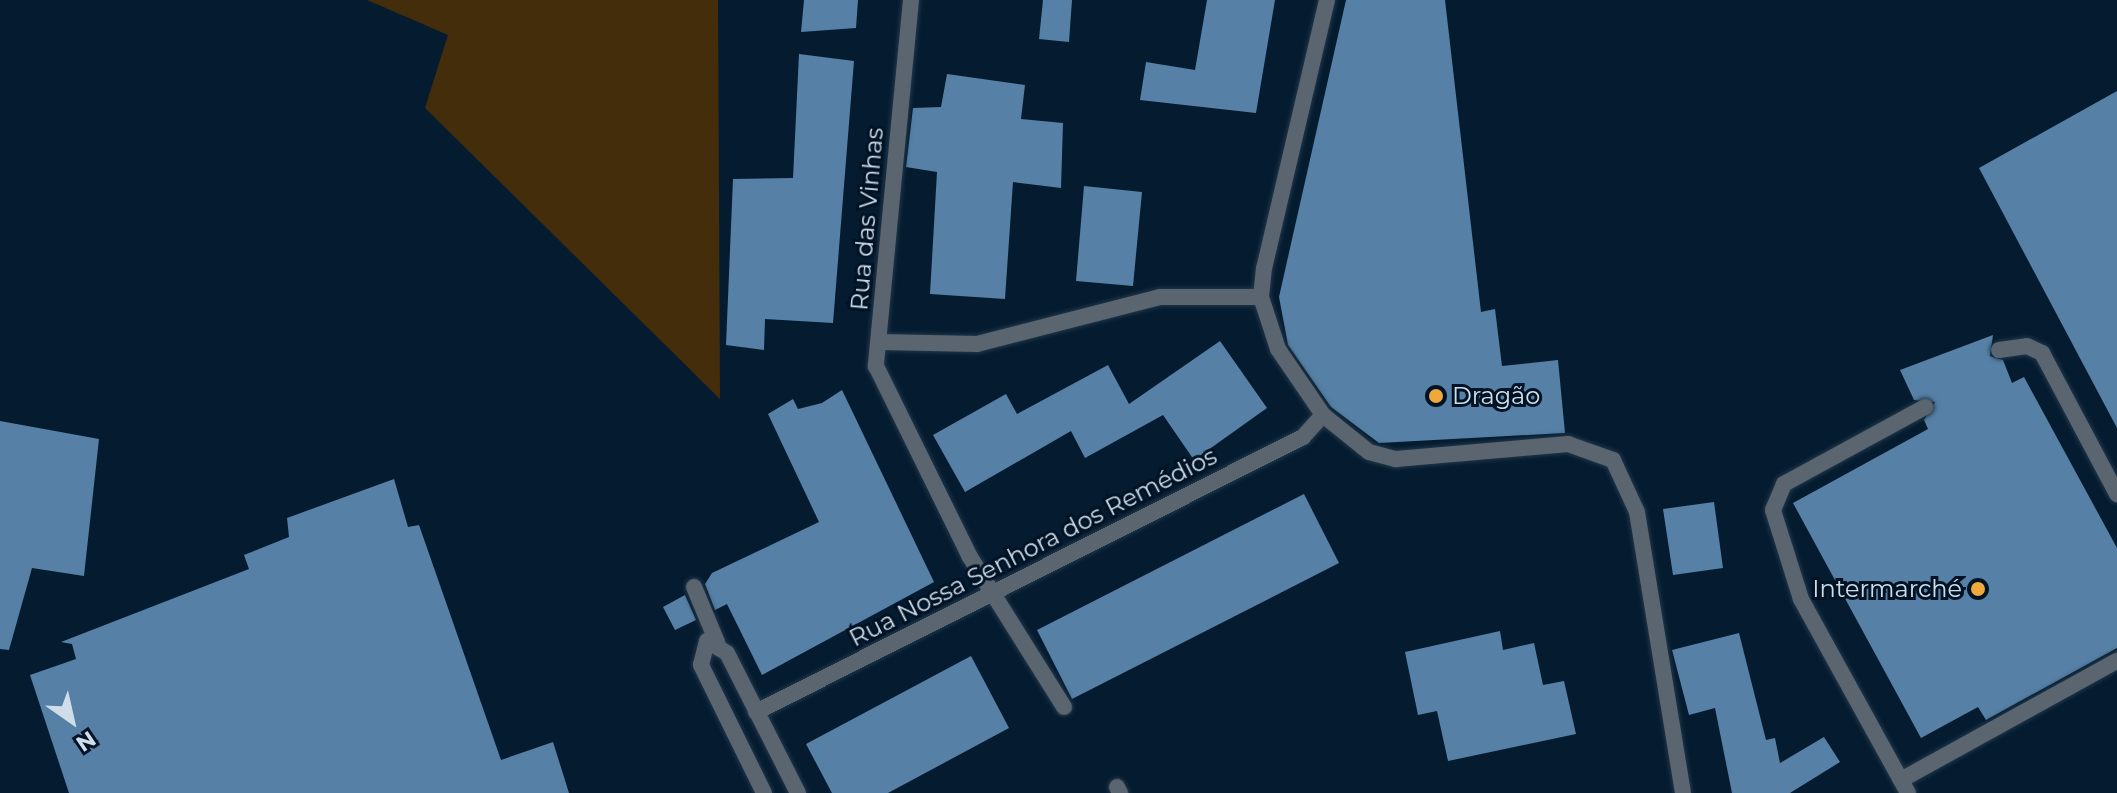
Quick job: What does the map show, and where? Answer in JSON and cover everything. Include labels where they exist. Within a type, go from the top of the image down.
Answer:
[{"type":"street","name":"Rua das Vinhas","points":[[911,0],[881,342],[977,344],[1160,297],[1261,297]]},
{"type":"street","points":[[1327,0],[1261,297],[1278,349],[1323,415],[1369,452],[1396,459],[1568,444],[1613,460],[1637,512],[1683,793]]},
{"type":"street","points":[[881,342],[881,381],[995,595],[1064,707]]},
{"type":"street","points":[[1999,350],[2027,346],[2042,353],[2117,494]]},
{"type":"street","points":[[1925,407],[1784,484],[1773,510],[1801,599],[1904,786],[2117,661]]},
{"type":"street","name":"Rua Nossa Senhora dos Remédios","points":[[756,712],[995,595],[1303,437],[1323,415]]},
{"type":"street","points":[[694,587],[717,642],[798,793]]},
{"type":"street","points":[[717,642],[700,649],[701,665],[764,793]]},
{"type":"shaded area","points":[[367,0],[718,0],[720,399],[425,108],[448,35]]},
{"type":"building","points":[[804,0],[858,0],[856,28],[801,32]]},
{"type":"building","points":[[1043,0],[1072,0],[1069,42],[1039,39]]},
{"type":"building","points":[[1207,0],[1275,0],[1256,113],[1140,100],[1146,62],[1195,70]]},
{"type":"building","points":[[1346,0],[1445,0],[1481,312],[1495,309],[1502,366],[1558,360],[1565,433],[1379,443],[1331,407],[1288,345],[1279,297]]},
{"type":"building","points":[[799,54],[854,61],[833,323],[765,319],[764,350],[726,345],[733,179],[793,178]]},
{"type":"building","points":[[947,74],[1025,85],[1021,119],[1063,123],[1061,188],[1013,182],[1005,299],[930,294],[937,172],[906,167],[913,108],[941,107]]},
{"type":"building","points":[[2117,91],[2117,428],[1979,168]]},
{"type":"building","points":[[1084,186],[1142,192],[1133,286],[1076,281]]},
{"type":"building","name":"Intermarché","points":[[1993,335],[1990,356],[2003,360],[2012,383],[2024,377],[2117,548],[2117,648],[1986,720],[1978,707],[1921,738],[1793,503],[1928,429],[1924,420],[1935,402],[1914,400],[1900,370]]},
{"type":"building","points":[[1220,341],[1267,408],[1194,460],[1163,415],[1085,458],[1071,431],[965,492],[933,435],[1006,394],[1017,414],[1108,365],[1129,404]]},
{"type":"building","points":[[842,390],[934,582],[762,675],[727,604],[715,610],[705,584],[712,573],[819,522],[768,414],[793,399],[798,409],[822,403]]},
{"type":"building","points":[[0,421],[99,439],[84,576],[32,568],[9,650],[0,649]]},
{"type":"building","points":[[394,479],[408,527],[419,525],[501,760],[553,742],[569,793],[69,793],[30,675],[76,659],[72,644],[61,642],[249,569],[244,555],[289,537],[287,518]]},
{"type":"building","points":[[1304,494],[1339,563],[1072,699],[1037,630]]},
{"type":"building","points":[[1714,502],[1723,568],[1673,575],[1663,509]]},
{"type":"building","points":[[685,595],[696,620],[675,630],[663,607]]},
{"type":"building","points":[[1500,631],[1503,650],[1534,643],[1543,685],[1564,681],[1576,734],[1448,761],[1437,711],[1418,715],[1405,652]]},
{"type":"building","points":[[1739,633],[1766,740],[1775,738],[1780,763],[1824,737],[1840,762],[1790,793],[1732,793],[1715,708],[1689,715],[1672,650]]},
{"type":"building","points":[[971,656],[1009,728],[888,793],[832,793],[806,744]]},
{"type":"place","name":"Dragão","points":[[1436,396]]},
{"type":"place","name":"Intermarché","points":[[1978,589]]}]
